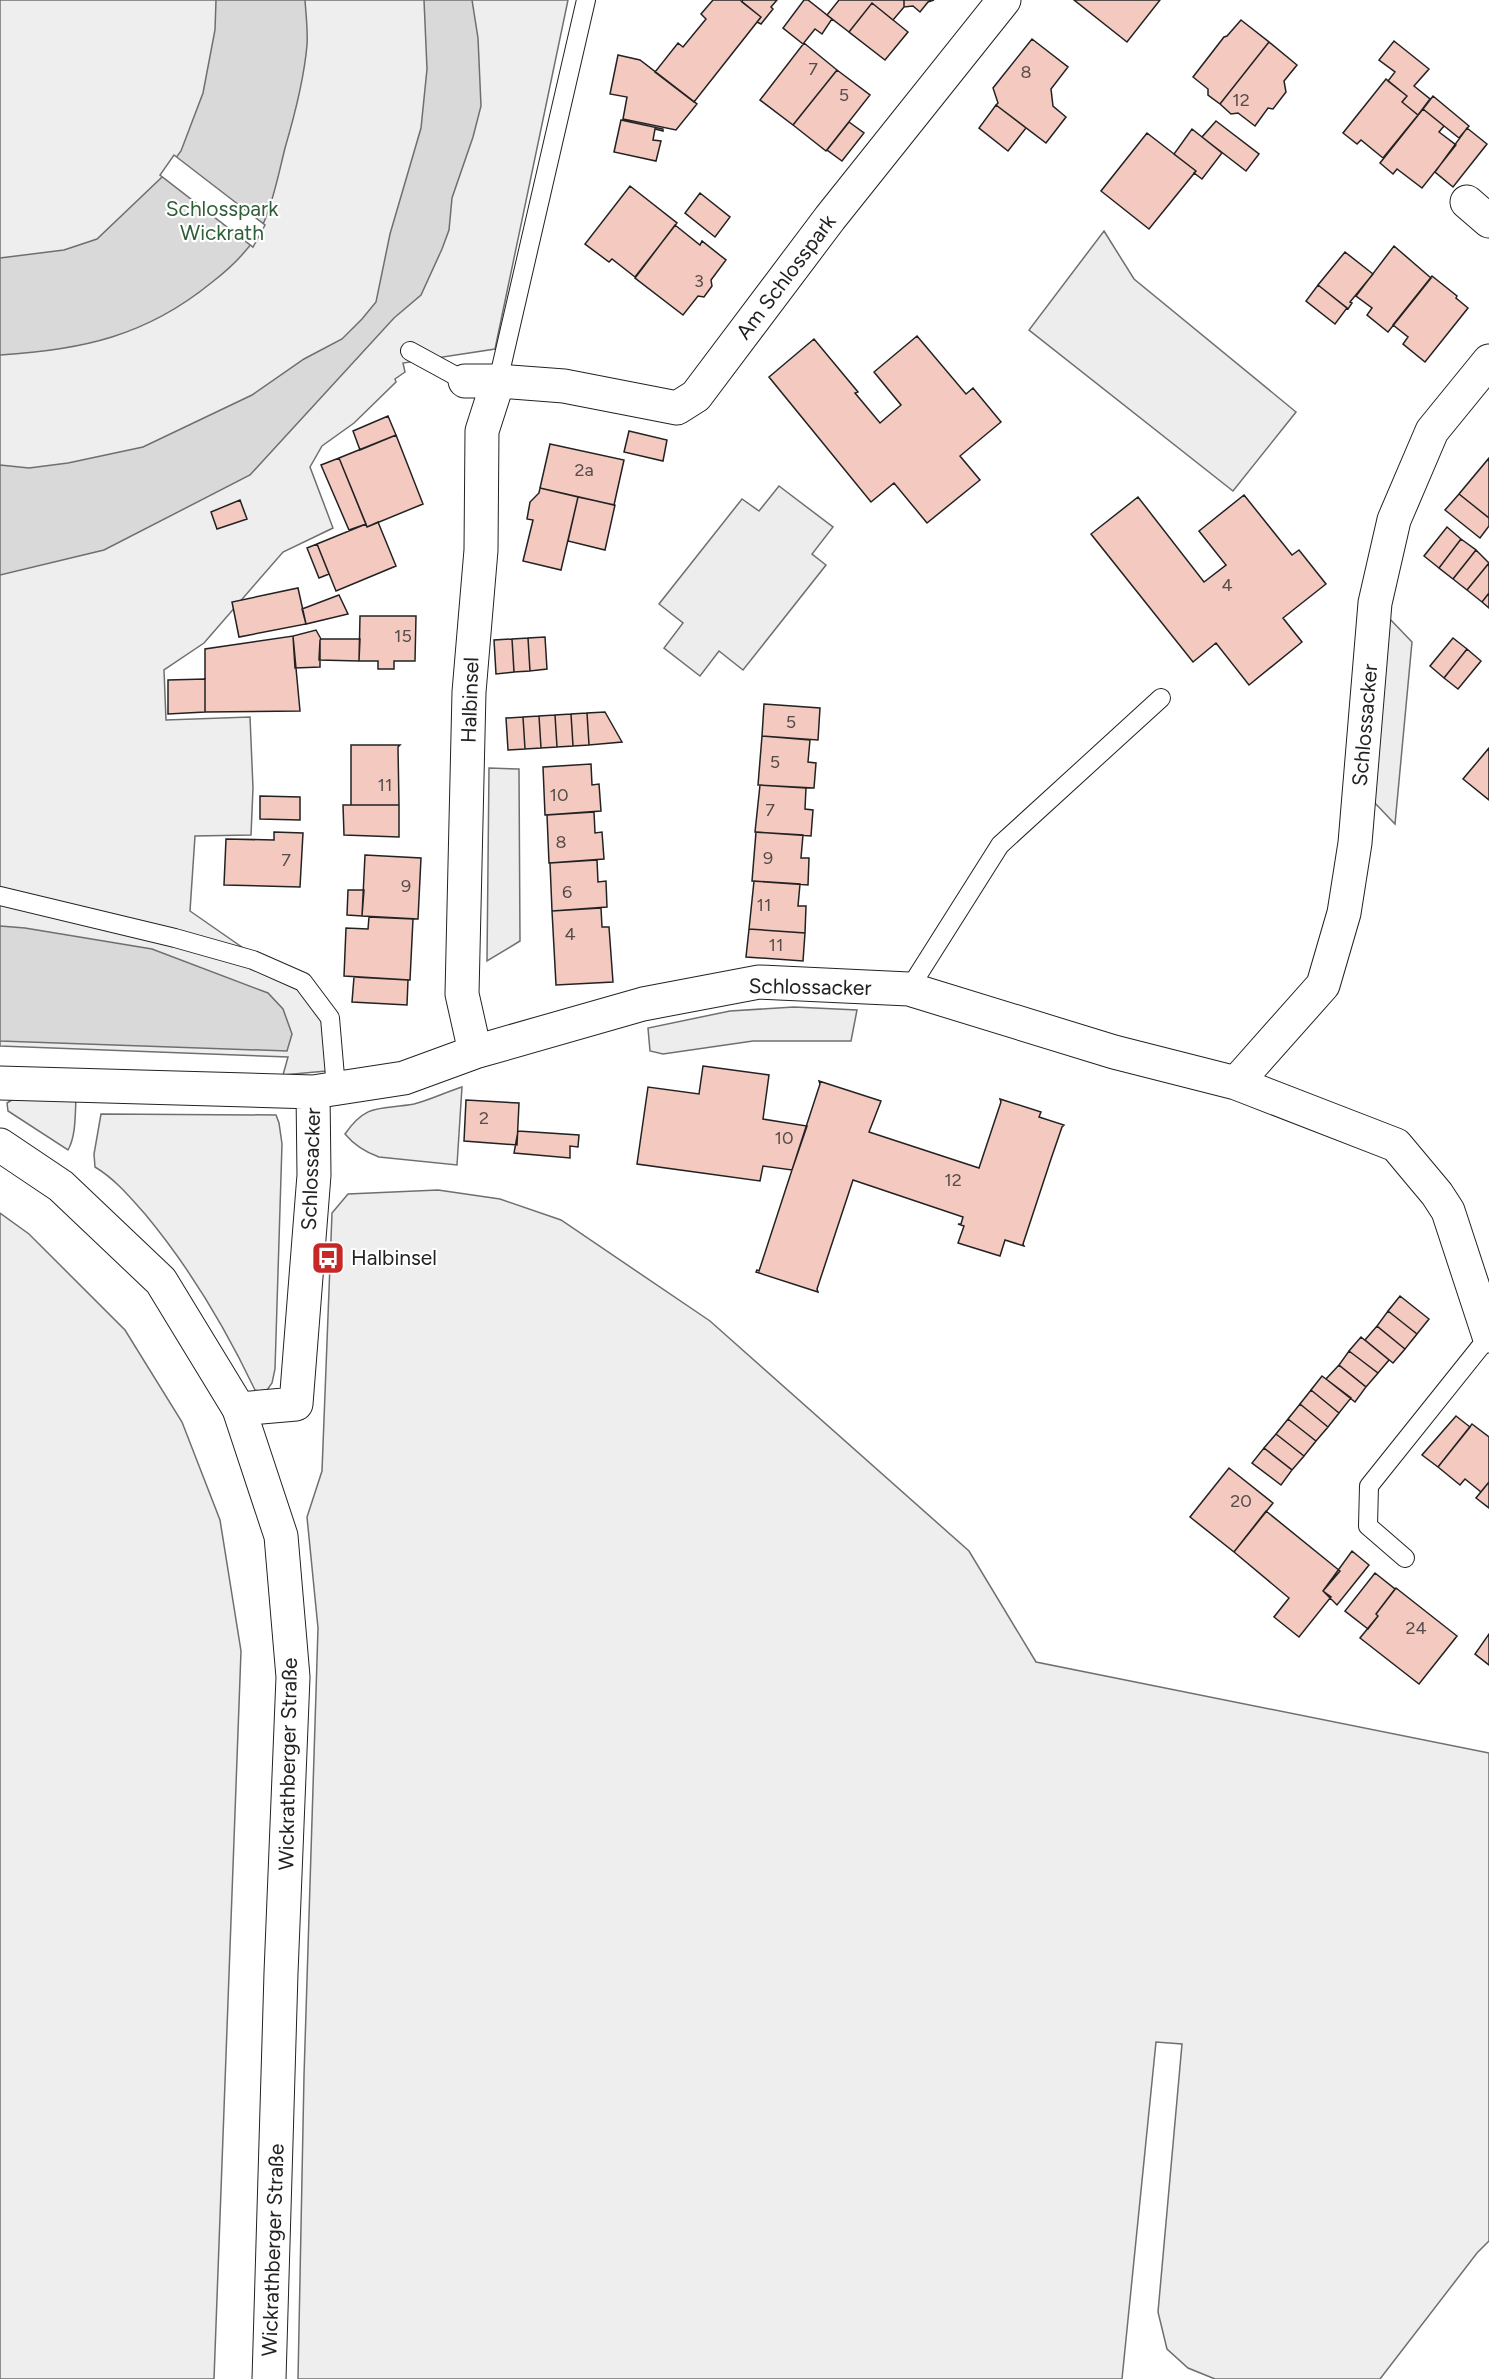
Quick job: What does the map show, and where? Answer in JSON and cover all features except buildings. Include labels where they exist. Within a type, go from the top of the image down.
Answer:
[{"type":"street","name":"Am Schlosspark","points":[[498,381],[564,386],[677,408],[696,396],[831,218],[1004,0]]},
{"type":"street","name":"Schlossacker","points":[[1236,1083],[1323,985],[1344,913],[1355,843],[1375,603],[1394,520],[1432,431],[1489,361]]},
{"type":"street","points":[[465,381],[498,381]]},
{"type":"street","name":"Halbinsel","points":[[476,1052],[462,994],[469,692],[481,549],[482,431],[498,381]]},
{"type":"street","name":"Schlossacker","points":[[0,1083],[325,1090],[404,1078],[476,1052],[643,1004],[759,982],[909,989],[1114,1052],[1236,1083],[1396,1145],[1437,1194],[1448,1211],[1489,1336]]},
{"type":"street","name":"Schlossacker","points":[[239,1409],[296,1404],[314,1175],[325,1090]]},
{"type":"street","name":"Wickrathberger Straße","points":[[0,1145],[60,1186],[160,1281],[239,1409],[281,1536],[293,1677],[281,1973],[269,2379]]},
{"type":"lane","points":[[498,381],[586,0]]},
{"type":"lane","points":[[410,351],[465,381]]},
{"type":"lane","points":[[909,989],[1000,845],[1161,698]]},
{"type":"lane","points":[[0,896],[175,938],[253,960],[303,982],[330,1018],[325,1090]]},
{"type":"lane","points":[[1405,1558],[1368,1526],[1369,1486],[1489,1336]]},
{"type":"green space","name":"Schlosspark Wickrath","points":[[0,0],[568,0],[495,349],[403,363],[405,372],[395,379],[396,382],[354,423],[322,446],[310,467],[333,528],[283,552],[204,643],[164,670],[166,720],[250,717],[253,788],[251,835],[195,836],[190,911],[298,986],[323,1021],[326,1071],[283,1075],[288,1057],[0,1046]]},
{"type":"green space","points":[[462,1087],[457,1165],[379,1157],[360,1148],[345,1134],[360,1117],[375,1109],[414,1104]]},
{"type":"green space","points":[[15,1098],[76,1099],[74,1132],[68,1150],[8,1111],[7,1103]]},
{"type":"green space","points":[[101,1114],[276,1115],[282,1144],[275,1369],[272,1383],[265,1393],[255,1390],[206,1299],[177,1255],[122,1189],[95,1167],[94,1154]]},
{"type":"green space","points":[[438,1190],[500,1199],[561,1220],[710,1321],[969,1551],[1036,1662],[1489,1753],[1489,2241],[1477,2253],[1380,2379],[1215,2379],[1188,2368],[1167,2349],[1158,2312],[1182,2044],[1156,2042],[1122,2379],[298,2379],[304,2076],[318,1628],[307,1517],[322,1471],[332,1213],[348,1194]]},
{"type":"green space","points":[[0,1213],[29,1234],[125,1330],[182,1422],[220,1520],[241,1651],[214,2379],[0,2379]]},
{"type":"shaded area","points":[[216,0],[305,0],[306,58],[296,110],[268,213],[259,231],[241,256],[211,283],[187,301],[137,328],[86,344],[30,353],[0,355],[0,258],[64,250],[97,239],[161,178],[181,151],[203,93],[215,30]]},
{"type":"shaded area","points":[[424,0],[472,0],[478,38],[481,106],[452,198],[449,230],[421,295],[394,318],[250,475],[104,550],[0,575],[0,465],[29,468],[68,463],[143,447],[252,395],[304,359],[342,339],[376,302],[390,234],[421,128],[427,69]]},
{"type":"shaded area","points":[[1104,231],[1134,279],[1296,412],[1233,491],[1029,330]]},
{"type":"shaded area","points":[[779,486],[833,527],[812,554],[826,565],[743,670],[719,651],[700,676],[664,648],[683,623],[659,604],[742,499],[759,511]]},
{"type":"shaded area","points":[[1389,618],[1412,642],[1395,824],[1372,800]]},
{"type":"shaded area","points":[[489,768],[519,769],[520,941],[487,961]]},
{"type":"shaded area","points":[[0,926],[152,949],[268,993],[283,1009],[292,1034],[287,1051],[0,1041]]},
{"type":"shaded area","points":[[794,1007],[857,1010],[851,1041],[753,1041],[663,1054],[650,1051],[648,1028],[730,1011]]},
{"type":"pier","points":[[174,155],[265,225],[253,247],[160,175]]},
{"type":"place","name":"Halbinsel","points":[[328,1258]]}]
